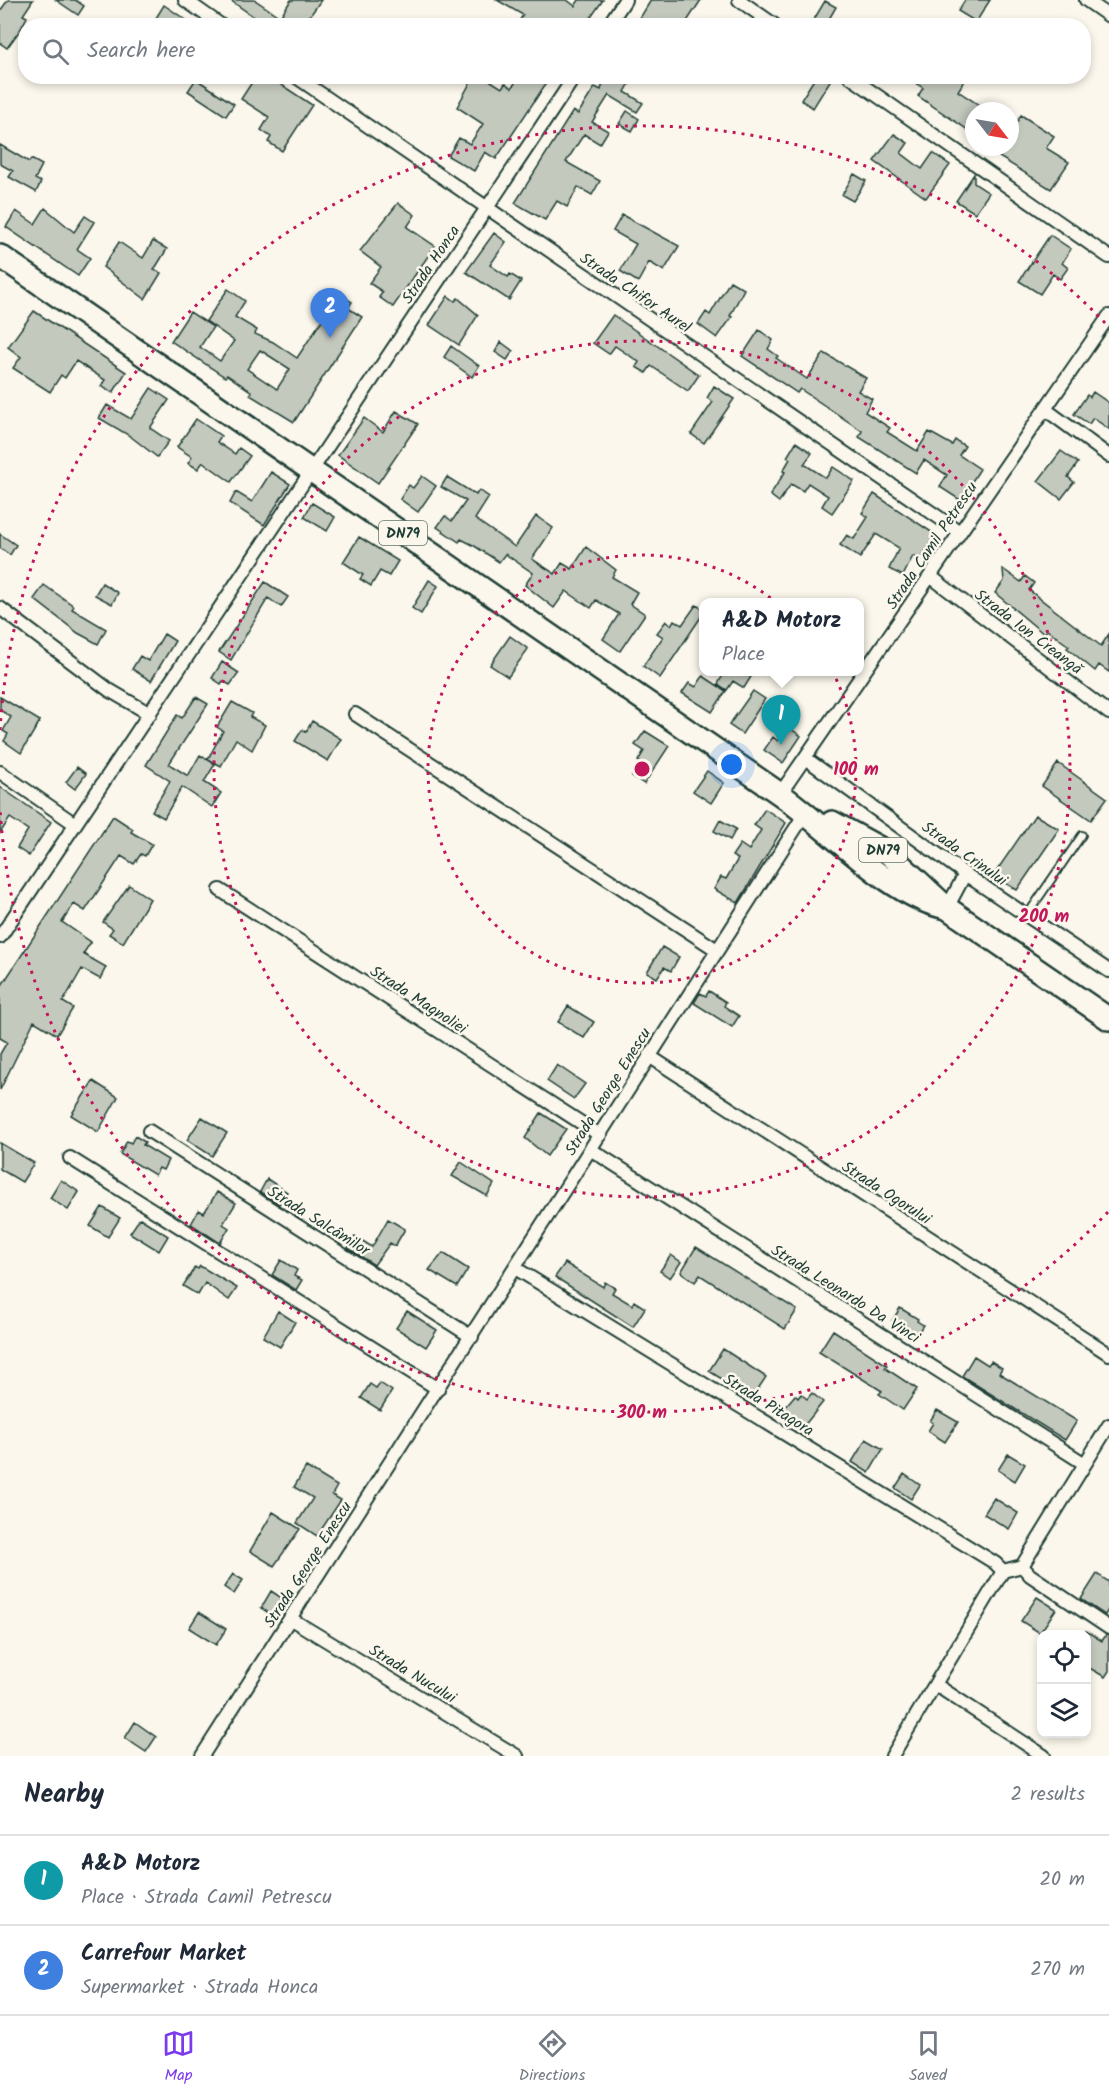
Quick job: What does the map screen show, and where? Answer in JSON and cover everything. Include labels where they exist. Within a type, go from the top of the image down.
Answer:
[{"type":"highway","name":"DN79","points":[[0,256],[806,812],[821,827],[898,886],[935,905],[947,908],[1109,1019]]},
{"type":"street","points":[[185,0],[211,18]]},
{"type":"street","points":[[613,18],[625,0]]},
{"type":"street","points":[[739,0],[765,18]]},
{"type":"street","points":[[1086,0],[1109,16]]},
{"type":"street","name":"Strada Chifor Aurel","points":[[306,84],[487,210],[960,532]]},
{"type":"street","name":"Strada Honca","points":[[0,937],[570,84]]},
{"type":"street","points":[[860,84],[1109,257]]},
{"type":"street","name":"Strada Camil Petrescu","points":[[864,673],[1109,316]]},
{"type":"street","points":[[1045,409],[1109,456]]},
{"type":"street","name":"Strada Ion Creangă","points":[[930,576],[1109,712]]},
{"type":"street","points":[[0,608],[109,690],[150,714]]},
{"type":"street","name":"Strada Camil Petrescu","points":[[780,794],[862,676]]},
{"type":"street","points":[[355,714],[717,950]]},
{"type":"street","name":"Strada Crinului","points":[[806,758],[965,874],[1109,971]]},
{"type":"street","points":[[0,772],[75,824]]},
{"type":"street","name":"Strada George Enescu","points":[[202,1756],[806,812]]},
{"type":"street","points":[[947,908],[965,874]]},
{"type":"street","name":"Strada Magnoliei","points":[[220,890],[600,1135]]},
{"type":"street","name":"Strada Ogorului","points":[[649,1056],[1109,1353]]},
{"type":"street","name":"Strada Salcâmilor","points":[[149,1131],[472,1337]]},
{"type":"street","name":"Strada Leonardo Da Vinci","points":[[590,1149],[1085,1464]]},
{"type":"street","points":[[70,1158],[438,1389]]},
{"type":"street","name":"Strada Pitagora","points":[[515,1268],[995,1563],[1003,1571]]},
{"type":"street","points":[[892,1756],[1003,1571],[1022,1566],[1109,1425]]},
{"type":"street","points":[[1022,1566],[1030,1575],[1109,1628]]},
{"type":"street","name":"Strada Nucului","points":[[291,1619],[517,1756]]},
{"type":"street","points":[[936,1685],[1044,1756]]},
{"type":"lane","points":[[1027,915],[1082,835]]},
{"type":"building","points":[[8,0],[33,0],[23,15],[26,18],[18,18],[18,33],[7,48],[0,43],[0,11]]},
{"type":"building","points":[[56,0],[75,0],[84,6],[78,15]]},
{"type":"building","points":[[230,0],[255,0],[280,17],[291,0],[321,0],[309,18],[256,18]]},
{"type":"building","points":[[497,0],[567,0],[575,6],[579,0],[603,0],[591,18],[521,18],[523,15]]},
{"type":"building","points":[[651,0],[701,0],[689,18],[640,18]]},
{"type":"building","points":[[965,0],[990,0],[979,18],[969,18],[958,11]]},
{"type":"building","points":[[825,1],[836,7],[830,18],[815,18]]},
{"type":"building","points":[[164,5],[183,18],[156,18]]},
{"type":"building","points":[[193,84],[204,84],[234,104],[226,116],[188,91]]},
{"type":"building","points":[[251,84],[280,84],[312,105],[282,151],[268,142],[271,137],[261,130],[269,117],[241,99]]},
{"type":"building","points":[[470,84],[496,84],[502,88],[506,84],[512,88],[514,84],[546,84],[496,159],[485,152],[474,171],[448,156],[459,138],[470,144],[483,124],[457,107]]},
{"type":"building","points":[[603,84],[630,84],[625,92],[643,103],[637,112],[609,95],[592,122],[608,131],[600,144],[584,134],[566,162],[600,181],[592,195],[578,187],[567,207],[557,201],[545,220],[515,203],[573,111],[578,114],[595,87],[601,90]]},
{"type":"building","points":[[811,84],[828,84],[813,108],[801,100]]},
{"type":"building","points":[[917,84],[962,84],[958,91],[974,102],[965,102],[965,128],[918,96],[923,88]]},
{"type":"building","points":[[627,111],[639,119],[632,131],[619,124]]},
{"type":"building","points":[[1021,115],[1054,136],[1046,148],[1069,162],[1051,189],[998,156],[1019,156],[1019,119]]},
{"type":"building","points":[[894,134],[908,143],[901,153],[922,169],[933,153],[950,165],[926,198],[874,161]]},
{"type":"building","points":[[0,145],[29,162],[31,159],[42,165],[35,179],[41,182],[36,192],[9,177],[13,171],[0,164]]},
{"type":"building","points":[[854,174],[866,181],[853,201],[842,195]]},
{"type":"building","points":[[974,174],[974,183],[989,193],[975,213],[956,201]]},
{"type":"building","points":[[398,203],[415,215],[407,227],[435,246],[393,307],[379,297],[383,292],[369,283],[381,267],[360,251]]},
{"type":"building","points":[[45,208],[74,232],[85,216],[94,222],[77,249],[90,258],[78,276],[6,227],[16,211],[35,224]]},
{"type":"building","points":[[622,215],[679,246],[664,271],[649,262],[638,282],[620,271],[636,244],[613,231]]},
{"type":"building","points":[[494,233],[506,242],[490,265],[508,277],[510,274],[521,281],[509,300],[466,272]]},
{"type":"building","points":[[1050,235],[1071,249],[1062,263],[1068,268],[1060,279],[1053,274],[1040,294],[1019,281]]},
{"type":"building","points":[[153,241],[167,249],[154,270],[161,273],[145,299],[103,267],[119,242],[143,258]]},
{"type":"building","points":[[730,281],[744,289],[730,316],[732,317],[717,338],[698,324],[706,312],[710,315]]},
{"type":"building","points":[[228,289],[245,301],[235,317],[257,330],[255,334],[273,342],[297,358],[339,294],[352,302],[348,308],[362,317],[294,422],[250,395],[252,392],[227,375],[225,377],[171,341],[190,312],[213,327],[200,347],[220,361],[234,341],[206,321]],"holes":[[[260,350],[290,369],[277,389],[247,369]]]},
{"type":"building","points":[[448,296],[455,301],[458,298],[478,315],[459,345],[429,325]]},
{"type":"building","points":[[34,311],[126,372],[113,393],[101,386],[105,380],[76,361],[65,378],[61,375],[50,392],[13,368],[21,357],[8,347]]},
{"type":"building","points":[[613,315],[699,375],[688,391],[651,366],[646,373],[636,367],[639,362],[615,346],[609,354],[593,343]]},
{"type":"building","points":[[759,330],[773,340],[768,349],[778,356],[776,358],[807,379],[824,353],[866,378],[858,391],[872,399],[865,412],[890,428],[887,432],[917,451],[929,432],[952,445],[955,440],[965,446],[959,455],[980,469],[960,500],[940,487],[947,475],[924,460],[916,473],[859,437],[862,431],[800,389],[797,393],[742,356]]},
{"type":"building","points":[[501,342],[513,351],[507,360],[495,352]]},
{"type":"building","points":[[451,346],[479,366],[472,377],[444,357]]},
{"type":"building","points":[[714,386],[734,399],[704,443],[691,434],[713,402],[707,398]]},
{"type":"building","points":[[151,388],[169,400],[150,428],[169,441],[157,457],[130,436],[99,418],[107,405],[131,419]]},
{"type":"building","points":[[1093,392],[1109,403],[1109,429],[1093,418],[1089,424],[1074,414],[1087,395],[1090,397]]},
{"type":"building","points":[[396,411],[418,424],[378,483],[338,455],[364,418],[383,432]]},
{"type":"building","points":[[196,419],[221,436],[217,442],[235,454],[239,448],[250,456],[231,482],[203,462],[198,469],[188,463],[192,457],[177,447]]},
{"type":"building","points":[[796,442],[812,453],[804,464],[826,478],[833,467],[854,481],[832,513],[822,506],[828,496],[808,483],[803,491],[791,484],[779,502],[770,495],[785,472],[783,471],[790,459],[787,457]]},
{"type":"building","points":[[1061,451],[1078,463],[1068,477],[1074,482],[1061,499],[1038,481]]},
{"type":"building","points":[[271,472],[290,484],[264,525],[230,503],[236,492],[252,502]]},
{"type":"building","points":[[422,476],[436,486],[418,512],[400,499],[409,485],[413,488]]},
{"type":"building","points":[[447,477],[476,495],[479,490],[489,497],[475,519],[515,547],[536,516],[553,528],[532,559],[555,574],[562,563],[572,569],[586,547],[616,570],[612,577],[637,592],[630,604],[645,614],[620,651],[603,639],[619,614],[596,600],[591,608],[566,591],[554,608],[525,585],[533,573],[505,554],[499,562],[461,539],[459,542],[437,527],[445,516],[452,521],[466,501],[441,487]]},
{"type":"building","points":[[874,494],[936,535],[920,560],[913,556],[903,576],[889,569],[899,548],[876,534],[860,558],[840,545],[847,535],[854,539],[868,517],[862,513]]},
{"type":"building","points":[[312,503],[335,517],[327,531],[304,517]]},
{"type":"building","points":[[0,534],[16,545],[10,555],[0,548]]},
{"type":"building","points":[[359,537],[398,561],[389,576],[380,571],[371,586],[360,579],[363,575],[343,562]]},
{"type":"building","points":[[1003,569],[1021,582],[1025,576],[1034,583],[1029,590],[1101,646],[1109,634],[1109,672],[1099,665],[1095,671],[1067,648],[1069,646],[1047,630],[1044,634],[995,593],[1004,581]]},
{"type":"building","points":[[429,580],[438,586],[421,614],[412,608]]},
{"type":"building","points":[[265,582],[288,597],[281,607],[268,598],[231,660],[219,652]]},
{"type":"building","points":[[102,583],[118,593],[112,604],[95,595]]},
{"type":"building","points":[[44,585],[74,606],[72,609],[106,629],[98,644],[78,633],[34,599]]},
{"type":"building","points":[[696,605],[699,607],[699,620],[660,678],[643,666],[663,637],[657,633],[666,621],[671,625],[674,620],[682,625]]},
{"type":"building","points":[[164,634],[175,641],[151,681],[132,669],[140,656],[148,661]]},
{"type":"building","points":[[510,636],[528,649],[508,677],[490,665]]},
{"type":"building","points":[[222,662],[239,673],[230,685],[223,681],[221,684],[212,678]]},
{"type":"building","points":[[703,676],[726,691],[712,712],[682,693],[689,683],[696,687]]},
{"type":"building","points":[[722,676],[752,676],[744,688],[733,681],[727,690],[718,684]]},
{"type":"building","points":[[753,691],[765,699],[742,734],[729,725]]},
{"type":"building","points":[[0,697],[40,721],[21,753],[4,741],[8,734],[3,731],[11,717],[0,710]]},
{"type":"building","points":[[196,697],[208,704],[169,764],[188,776],[200,755],[215,764],[204,782],[221,793],[212,807],[182,787],[164,818],[152,811],[170,781],[146,765],[177,715],[182,718]]},
{"type":"building","points":[[232,702],[252,713],[250,717],[265,725],[252,750],[236,739],[221,766],[208,759],[223,731],[217,727]]},
{"type":"building","points":[[312,721],[341,739],[328,761],[295,741],[302,730],[306,732]]},
{"type":"building","points":[[788,727],[801,736],[783,763],[764,750],[773,737],[778,741]]},
{"type":"building","points":[[645,731],[669,746],[644,784],[632,776],[641,763],[638,761],[644,751],[635,745]]},
{"type":"building","points":[[1058,763],[1107,798],[1091,820],[1042,786]]},
{"type":"building","points":[[77,767],[86,774],[75,789],[66,782]]},
{"type":"building","points":[[707,771],[724,783],[711,803],[693,791]]},
{"type":"building","points":[[0,787],[51,822],[29,856],[17,848],[28,830],[10,818],[0,833]]},
{"type":"building","points":[[765,809],[786,823],[738,903],[714,889],[721,877],[726,879],[738,859],[732,856],[740,844],[749,850],[761,830],[754,825]]},
{"type":"building","points":[[1035,815],[1059,829],[1017,890],[993,876]]},
{"type":"building","points":[[113,816],[133,829],[131,832],[152,844],[145,856],[141,854],[134,864],[121,856],[85,911],[74,904],[62,922],[91,942],[83,954],[106,967],[100,979],[82,969],[63,1002],[73,1008],[57,1035],[34,1021],[0,1090],[0,1054],[7,1042],[0,1038],[0,988]]},
{"type":"building","points":[[720,820],[736,829],[730,840],[714,831]]},
{"type":"building","points":[[129,885],[150,899],[123,943],[109,934],[113,929],[103,922]]},
{"type":"building","points":[[662,947],[679,957],[671,971],[664,967],[657,978],[647,972]]},
{"type":"building","points":[[709,991],[726,1002],[724,1006],[739,1016],[732,1027],[694,1003],[700,993],[706,996]]},
{"type":"building","points":[[568,1006],[594,1022],[584,1038],[558,1022]]},
{"type":"building","points":[[557,1065],[585,1084],[574,1099],[547,1081]]},
{"type":"building","points":[[93,1081],[118,1097],[98,1132],[71,1115]]},
{"type":"building","points":[[541,1113],[566,1129],[547,1156],[525,1138]]},
{"type":"building","points":[[202,1117],[227,1133],[212,1156],[187,1140]]},
{"type":"building","points":[[135,1136],[145,1142],[143,1145],[168,1160],[163,1170],[159,1168],[155,1175],[120,1154],[127,1141],[131,1143]]},
{"type":"building","points":[[0,1143],[34,1163],[22,1182],[0,1169]]},
{"type":"building","points":[[461,1162],[494,1184],[487,1196],[452,1176]]},
{"type":"building","points":[[267,1179],[287,1192],[279,1204],[260,1192]]},
{"type":"building","points":[[61,1180],[79,1192],[68,1210],[50,1198]]},
{"type":"building","points":[[217,1192],[236,1203],[223,1224],[229,1228],[220,1243],[191,1224],[199,1210],[204,1213]]},
{"type":"building","points":[[102,1207],[120,1218],[108,1237],[90,1226]]},
{"type":"building","points":[[140,1218],[168,1236],[159,1251],[130,1233]]},
{"type":"building","points":[[388,1219],[405,1229],[395,1246],[390,1243],[374,1265],[348,1248],[355,1236],[372,1247]]},
{"type":"building","points":[[696,1247],[797,1310],[785,1329],[700,1275],[695,1282],[681,1272]]},
{"type":"building","points":[[443,1253],[468,1269],[457,1287],[429,1270]]},
{"type":"building","points":[[671,1255],[681,1262],[670,1278],[660,1271]]},
{"type":"building","points":[[281,1260],[297,1270],[294,1276],[302,1280],[296,1290],[272,1275]]},
{"type":"building","points":[[565,1263],[603,1287],[605,1282],[615,1288],[612,1293],[632,1305],[634,1301],[645,1308],[633,1327],[555,1277]]},
{"type":"building","points":[[200,1266],[237,1288],[229,1300],[205,1283],[198,1295],[183,1286],[195,1267],[198,1269]]},
{"type":"building","points":[[900,1308],[918,1319],[917,1321],[923,1325],[916,1336],[892,1321]]},
{"type":"building","points":[[278,1311],[295,1322],[280,1347],[263,1337]]},
{"type":"building","points":[[407,1311],[437,1330],[426,1347],[396,1328]]},
{"type":"building","points":[[833,1330],[887,1365],[885,1368],[917,1389],[903,1410],[879,1394],[882,1391],[819,1352]]},
{"type":"building","points":[[723,1349],[766,1377],[752,1398],[709,1371]]},
{"type":"building","points":[[974,1356],[988,1365],[991,1361],[1002,1368],[999,1373],[1077,1421],[1065,1440],[962,1376]]},
{"type":"building","points":[[380,1383],[392,1391],[380,1410],[361,1398],[370,1384],[376,1388]]},
{"type":"building","points":[[812,1393],[823,1402],[804,1426],[794,1418],[790,1423],[779,1414],[795,1395],[798,1398],[801,1394],[807,1399]]},
{"type":"building","points":[[937,1410],[958,1422],[945,1442],[928,1431],[933,1423],[930,1421]]},
{"type":"building","points":[[866,1439],[883,1449],[869,1473],[852,1462]]},
{"type":"building","points":[[1008,1454],[1025,1464],[1015,1481],[998,1470]]},
{"type":"building","points":[[306,1467],[337,1486],[332,1495],[341,1500],[317,1536],[297,1523],[313,1498],[294,1487]]},
{"type":"building","points":[[904,1474],[920,1485],[911,1499],[895,1488]]},
{"type":"building","points":[[994,1498],[1018,1513],[1009,1529],[984,1514]]},
{"type":"building","points":[[273,1512],[300,1529],[274,1566],[250,1551]]},
{"type":"building","points":[[233,1574],[243,1580],[234,1594],[224,1587]]},
{"type":"building","points":[[1097,1574],[1109,1582],[1109,1608],[1105,1615],[1081,1599]]},
{"type":"building","points":[[271,1591],[285,1600],[275,1617],[261,1608]]},
{"type":"building","points":[[1037,1597],[1056,1609],[1042,1630],[1037,1631],[1021,1621]]},
{"type":"building","points":[[199,1612],[226,1629],[216,1645],[189,1628]]},
{"type":"building","points":[[1091,1634],[1102,1641],[1106,1635],[1109,1636],[1109,1671],[1105,1677],[1091,1669]]},
{"type":"building","points":[[135,1722],[156,1737],[146,1752],[125,1738]]},
{"type":"place","name":"Carrefour Market","points":[[330,338]]},
{"type":"place","name":"A&D Motorz","points":[[781,745]]}]
